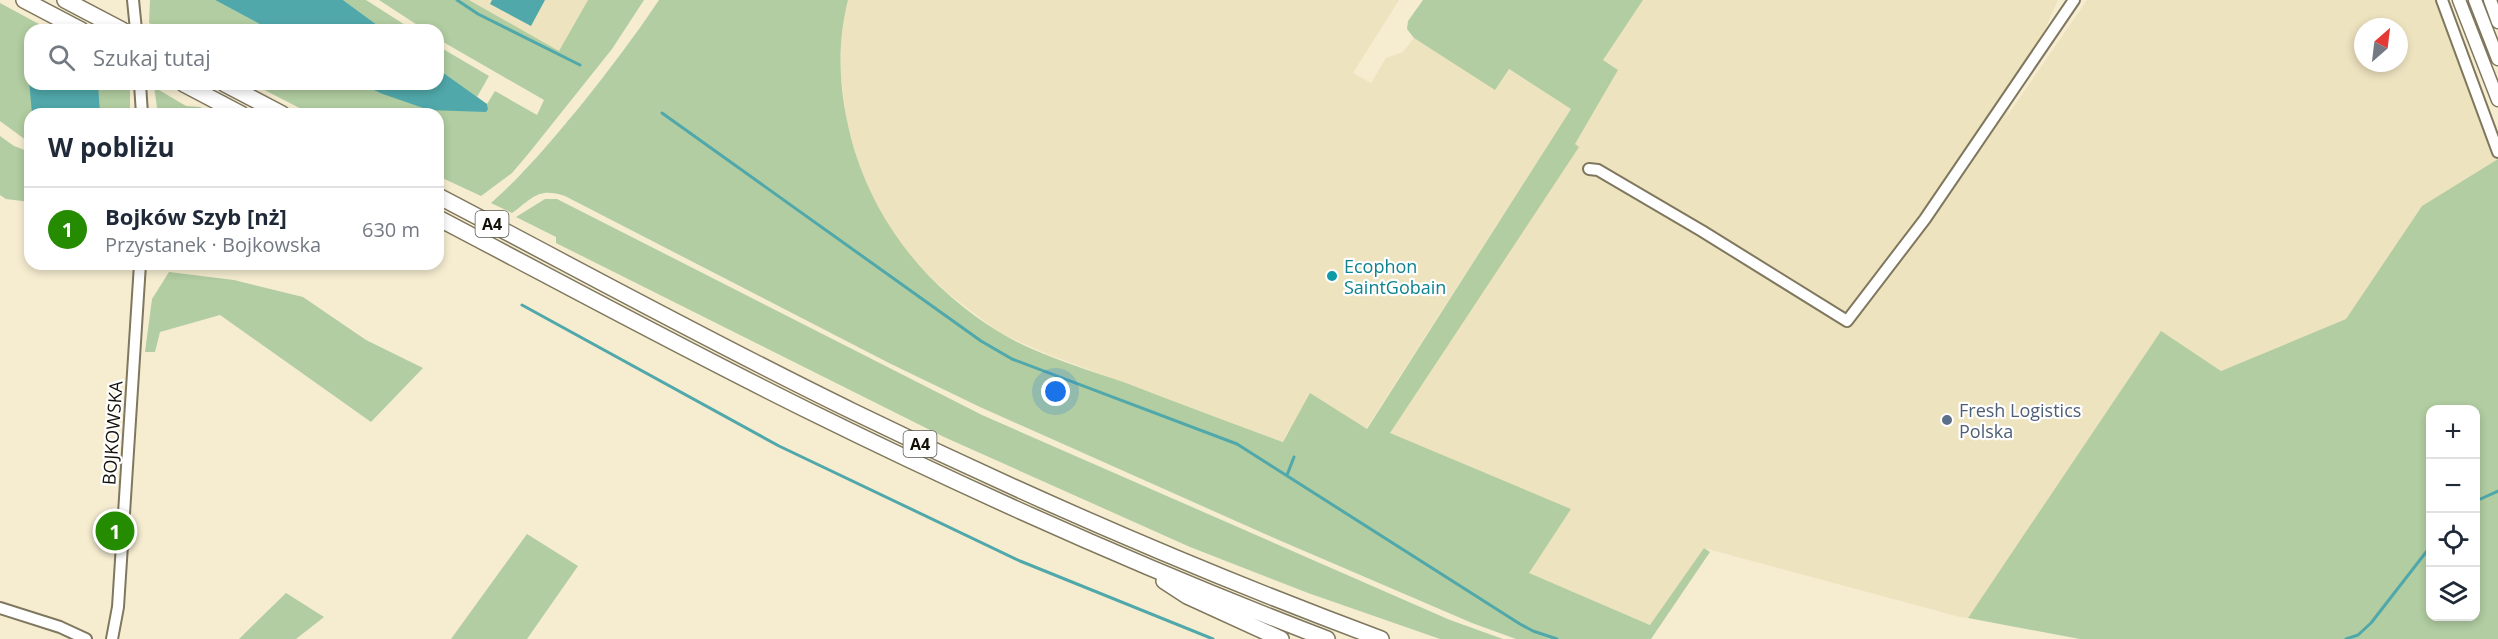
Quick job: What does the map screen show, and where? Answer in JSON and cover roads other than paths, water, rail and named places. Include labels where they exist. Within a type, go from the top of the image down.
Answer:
[{"type":"highway","points":[[24,0],[70,24]]},
{"type":"highway","points":[[68,2],[110,24]]},
{"type":"highway","points":[[195,90],[229,108]]},
{"type":"highway","points":[[236,90],[271,108]]},
{"type":"highway","name":"A4","points":[[444,199],[780,375],[992,478],[1167,554],[1381,639]]},
{"type":"highway","name":"A4","points":[[444,221],[831,422],[916,463],[1131,560],[1327,639]]},
{"type":"highway","points":[[1131,560],[1187,596],[1281,639]]},
{"type":"main road","points":[[2459,0],[2498,100]]},
{"type":"main road","points":[[2475,0],[2498,59]]},
{"type":"main road","points":[[2490,1],[2498,22]]},
{"type":"street","points":[[133,0],[135,24]]},
{"type":"street","points":[[1589,169],[1598,170],[1702,231],[1846,321],[1925,219],[2074,0]]},
{"type":"street","points":[[2442,0],[2498,152]]},
{"type":"street","points":[[140,90],[142,108]]},
{"type":"street","name":"BOJKOWSKA","points":[[112,639],[118,607],[140,270]]},
{"type":"street","points":[[0,608],[60,627],[86,639]]},
{"type":"water","points":[[215,0],[343,0],[376,24],[260,24]]},
{"type":"water","points":[[492,0],[545,0],[531,26],[490,4]]},
{"type":"water","points":[[444,73],[487,104],[488,109],[486,112],[423,108],[374,90],[444,90]]},
{"type":"water","points":[[30,90],[98,90],[100,108],[31,108]]},
{"type":"waterway","points":[[457,0],[478,14],[580,65]]},
{"type":"waterway","points":[[662,113],[981,341],[1012,359],[1237,444],[1520,624],[1557,639]]},
{"type":"waterway","points":[[522,305],[779,446],[1020,561],[1213,639]]},
{"type":"waterway","points":[[1287,475],[1294,457]]},
{"type":"waterway","points":[[2480,499],[2498,491]]},
{"type":"waterway","points":[[2346,639],[2358,635],[2371,623],[2426,552]]},
{"type":"place","name":"Ecophon SaintGobain","points":[[1332,276]]},
{"type":"place","name":"Fresh Logistics Polska","points":[[1947,420]]},
{"type":"place","name":"Bojków Szyb [nż]","points":[[115,531]]}]
